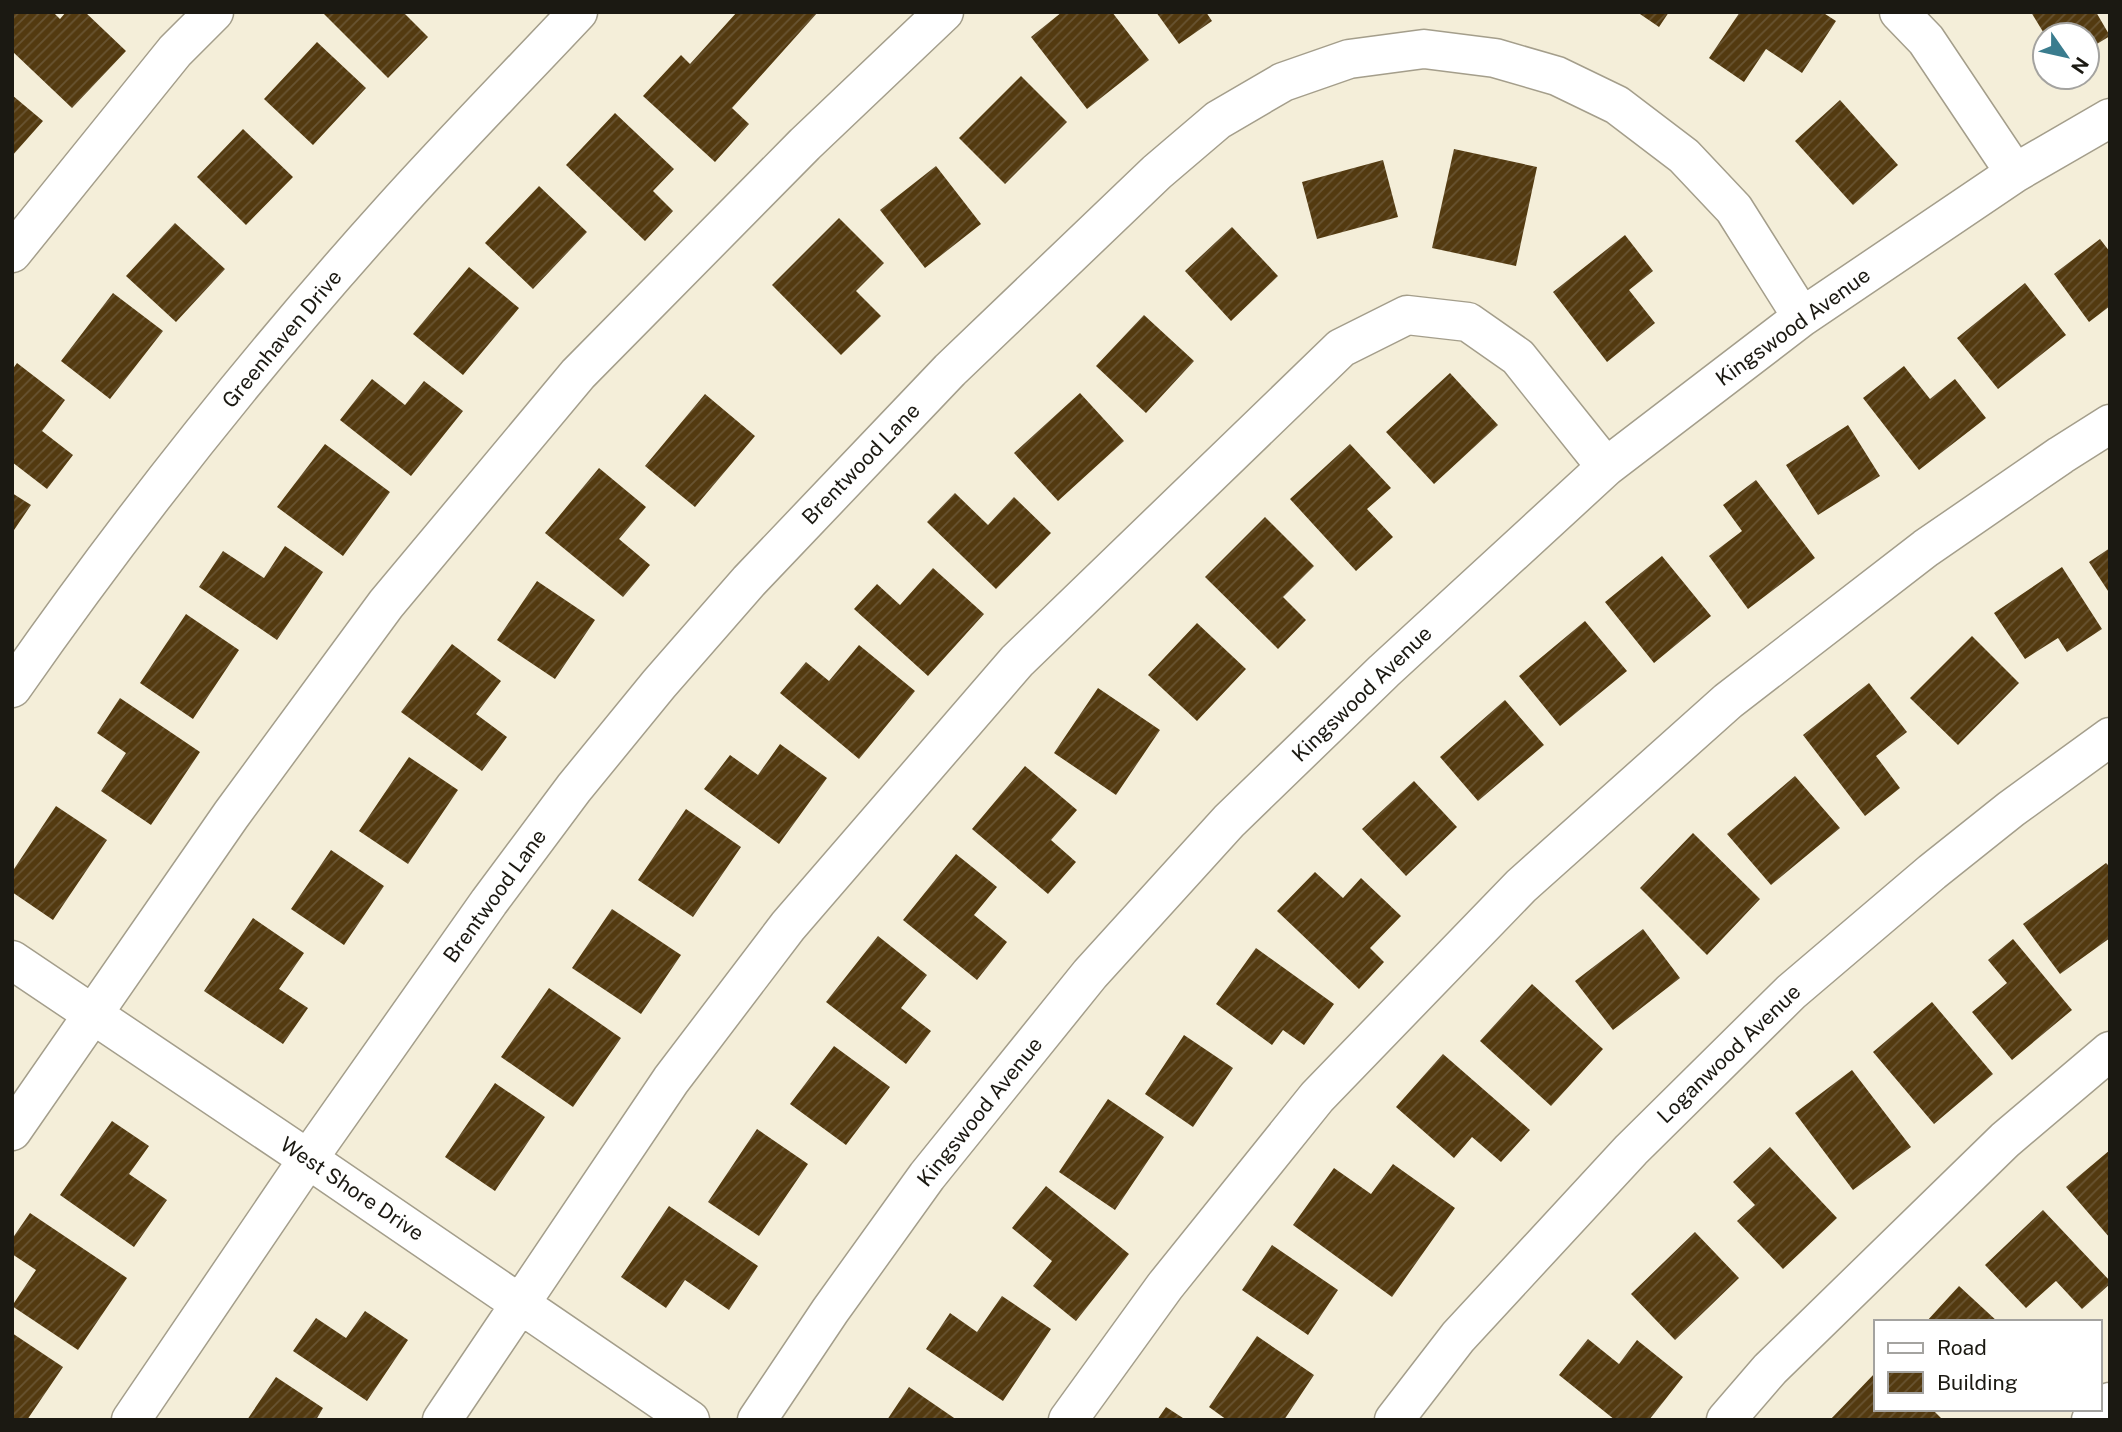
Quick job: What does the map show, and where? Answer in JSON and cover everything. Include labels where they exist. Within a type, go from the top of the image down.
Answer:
[{"type":"street","points":[[12,253],[175,51],[214,12]]},
{"type":"street","name":"Greenhaven Drive","points":[[12,688],[87,583],[175,468],[275,345],[390,212],[578,12]]},
{"type":"street","points":[[12,1131],[231,815],[386,604],[578,374],[796,153],[944,12]]},
{"type":"street","points":[[1899,12],[1926,40],[2015,173]]},
{"type":"street","name":"Brentwood Lane","points":[[131,1420],[308,1159],[489,902],[574,788],[659,684],[749,581],[950,370],[1157,172],[1218,120],[1283,82],[1349,59],[1424,49],[1495,58],[1557,76],[1617,106],[1684,156],[1734,209],[1802,317]]},
{"type":"street","name":"Kingswood Avenue","points":[[757,1420],[830,1311],[927,1176],[1090,974],[1228,821],[1384,671],[1606,467],[1802,317],[2015,173],[2110,117]]},
{"type":"street","points":[[442,1420],[671,1080],[788,926],[1017,662],[1340,348],[1407,315],[1468,322],[1518,357],[1606,467]]},
{"type":"street","points":[[1068,1420],[1165,1286],[1317,1097],[1521,886],[1728,701],[1926,548],[2110,424]]},
{"type":"street","name":"Loganwood Avenue","points":[[1394,1420],[1458,1337],[1631,1150],[1791,992],[1932,872],[2001,817],[2110,737]]},
{"type":"street","name":"West Shore Drive","points":[[12,960],[690,1420]]},
{"type":"street","points":[[1726,1420],[1770,1369],[1995,1149],[2110,1051]]},
{"type":"building","points":[[12,12],[53,12],[60,19],[66,12],[85,12],[126,51],[72,108],[12,51]]},
{"type":"building","points":[[322,12],[403,12],[428,37],[388,78]]},
{"type":"building","points":[[737,12],[818,12],[732,108],[749,124],[715,162],[643,96],[681,55],[690,64]]},
{"type":"building","points":[[1062,12],[1112,12],[1149,60],[1087,109],[1031,37]]},
{"type":"building","points":[[1156,12],[1206,12],[1212,21],[1179,44]]},
{"type":"building","points":[[1637,12],[1669,12],[1659,27]]},
{"type":"building","points":[[1740,12],[1822,12],[1836,21],[1802,73],[1766,49],[1744,82],[1709,58]]},
{"type":"building","points":[[2031,12],[2096,12],[2110,36],[2101,41],[2101,21],[2036,21]]},
{"type":"building","points":[[317,42],[366,88],[313,145],[264,99]]},
{"type":"building","points":[[1021,76],[1067,122],[1005,184],[959,138]]},
{"type":"building","points":[[12,95],[43,121],[12,156]]},
{"type":"building","points":[[1840,100],[1898,165],[1853,205],[1795,141]]},
{"type":"building","points":[[615,113],[674,169],[653,191],[673,211],[645,241],[566,165]]},
{"type":"building","points":[[243,129],[293,177],[246,225],[197,177]]},
{"type":"building","points":[[1454,149],[1537,167],[1516,266],[1432,248]]},
{"type":"building","points":[[1383,160],[1398,217],[1317,239],[1302,182]]},
{"type":"building","points":[[936,166],[981,224],[925,268],[880,210]]},
{"type":"building","points":[[539,186],[587,232],[533,289],[485,243]]},
{"type":"building","points":[[839,218],[884,263],[856,291],[881,316],[841,355],[772,285]]},
{"type":"building","points":[[175,223],[225,269],[176,322],[126,276]]},
{"type":"building","points":[[1232,227],[1278,276],[1231,321],[1185,271]]},
{"type":"building","points":[[1625,235],[1653,271],[1629,290],[1655,323],[1607,362],[1553,292]]},
{"type":"building","points":[[2100,239],[2110,252],[2110,306],[2089,322],[2054,274]]},
{"type":"building","points":[[469,267],[519,308],[463,375],[413,334]]},
{"type":"building","points":[[2025,283],[2066,335],[1998,389],[1957,338]]},
{"type":"building","points":[[113,293],[163,331],[110,399],[61,361]]},
{"type":"building","points":[[1144,315],[1194,361],[1146,413],[1096,366]]},
{"type":"building","points":[[17,363],[65,400],[42,431],[73,455],[47,489],[12,462],[12,370]]},
{"type":"building","points":[[1904,366],[1930,399],[1955,379],[1986,418],[1919,470],[1863,398]]},
{"type":"building","points":[[1450,373],[1498,425],[1434,484],[1386,432]]},
{"type":"building","points":[[372,379],[405,405],[424,381],[463,411],[411,476],[340,420]]},
{"type":"building","points":[[1080,393],[1124,441],[1058,501],[1014,453]]},
{"type":"building","points":[[705,394],[755,436],[695,507],[645,466]]},
{"type":"building","points":[[1848,425],[1880,476],[1818,515],[1786,465]]},
{"type":"building","points":[[325,444],[390,492],[343,556],[277,507]]},
{"type":"building","points":[[1350,444],[1391,488],[1367,509],[1393,537],[1356,571],[1290,499]]},
{"type":"building","points":[[599,468],[646,507],[619,539],[650,565],[623,597],[545,533]]},
{"type":"building","points":[[1756,480],[1815,558],[1748,609],[1709,556],[1742,531],[1723,505]]},
{"type":"building","points":[[12,493],[31,505],[12,533]]},
{"type":"building","points":[[955,493],[988,525],[1014,497],[1051,533],[996,589],[927,522]]},
{"type":"building","points":[[1265,517],[1314,566],[1283,597],[1306,620],[1278,649],[1205,577]]},
{"type":"building","points":[[285,546],[323,572],[277,640],[199,587],[223,551],[264,578]]},
{"type":"building","points":[[2110,548],[2110,594],[2089,562]]},
{"type":"building","points":[[1662,556],[1711,616],[1654,663],[1605,602]]},
{"type":"building","points":[[2062,567],[2102,629],[2067,652],[2058,638],[2025,659],[1994,613]]},
{"type":"building","points":[[933,568],[984,614],[928,676],[854,609],[877,584],[900,605]]},
{"type":"building","points":[[537,581],[595,620],[555,679],[497,640]]},
{"type":"building","points":[[186,614],[239,650],[193,719],[140,683]]},
{"type":"building","points":[[1585,621],[1627,671],[1560,726],[1519,676]]},
{"type":"building","points":[[1197,623],[1246,669],[1197,721],[1148,675]]},
{"type":"building","points":[[1972,636],[2019,683],[1958,745],[1910,698]]},
{"type":"building","points":[[452,644],[501,681],[476,714],[507,737],[482,771],[401,712]]},
{"type":"building","points":[[859,645],[915,691],[859,759],[780,693],[806,662],[829,681]]},
{"type":"building","points":[[1869,683],[1907,732],[1876,756],[1900,788],[1865,816],[1803,735]]},
{"type":"building","points":[[1098,688],[1160,730],[1116,795],[1054,753]]},
{"type":"building","points":[[120,698],[200,752],[151,825],[101,791],[126,753],[97,733]]},
{"type":"building","points":[[1505,700],[1544,745],[1478,801],[1440,757]]},
{"type":"building","points":[[780,744],[827,778],[779,844],[704,789],[730,755],[758,775]]},
{"type":"building","points":[[409,757],[458,790],[408,864],[359,831]]},
{"type":"building","points":[[1025,766],[1077,810],[1051,840],[1076,862],[1048,894],[972,829]]},
{"type":"building","points":[[1795,776],[1840,828],[1771,885],[1727,834]]},
{"type":"building","points":[[1414,781],[1457,827],[1406,876],[1362,829]]},
{"type":"building","points":[[56,806],[107,840],[53,920],[12,892],[12,872]]},
{"type":"building","points":[[686,809],[741,847],[693,917],[638,880]]},
{"type":"building","points":[[1693,833],[1760,899],[1707,955],[1640,888]]},
{"type":"building","points":[[331,850],[384,886],[344,945],[291,909]]},
{"type":"building","points":[[956,854],[997,887],[974,915],[1007,942],[977,980],[903,920]]},
{"type":"building","points":[[2106,863],[2110,867],[2110,938],[2060,974],[2023,924]]},
{"type":"building","points":[[1315,872],[1343,898],[1361,878],[1401,916],[1370,948],[1384,962],[1359,989],[1277,911]]},
{"type":"building","points":[[612,909],[681,955],[641,1014],[572,968]]},
{"type":"building","points":[[253,918],[304,953],[279,989],[308,1008],[283,1044],[204,991]]},
{"type":"building","points":[[1643,929],[1680,978],[1613,1030],[1575,981]]},
{"type":"building","points":[[878,936],[927,975],[901,1008],[931,1031],[906,1064],[826,1002]]},
{"type":"building","points":[[2013,939],[2072,1010],[2012,1060],[1972,1012],[2007,983],[1988,960]]},
{"type":"building","points":[[1256,948],[1334,1004],[1304,1045],[1283,1030],[1272,1045],[1216,1004]]},
{"type":"building","points":[[1532,984],[1603,1049],[1551,1106],[1480,1041]]},
{"type":"building","points":[[549,988],[621,1038],[573,1107],[501,1057]]},
{"type":"building","points":[[1932,1002],[1993,1074],[1934,1124],[1873,1052]]},
{"type":"building","points":[[1184,1035],[1233,1068],[1193,1127],[1145,1094]]},
{"type":"building","points":[[834,1046],[890,1087],[846,1145],[790,1104]]},
{"type":"building","points":[[1443,1054],[1530,1130],[1501,1162],[1472,1137],[1454,1158],[1396,1107]]},
{"type":"building","points":[[1852,1070],[1911,1147],[1853,1190],[1795,1113]]},
{"type":"building","points":[[495,1083],[545,1117],[495,1191],[445,1157]]},
{"type":"building","points":[[1108,1099],[1164,1137],[1115,1210],[1059,1172]]},
{"type":"building","points":[[112,1121],[149,1146],[129,1174],[167,1200],[134,1247],[60,1195]]},
{"type":"building","points":[[757,1129],[808,1164],[759,1236],[708,1202]]},
{"type":"building","points":[[1770,1147],[1837,1218],[1783,1269],[1737,1221],[1755,1205],[1733,1182]]},
{"type":"building","points":[[2110,1150],[2110,1238],[2066,1187]]},
{"type":"building","points":[[1393,1164],[1455,1208],[1392,1297],[1293,1225],[1334,1168],[1371,1194]]},
{"type":"building","points":[[1046,1186],[1129,1254],[1076,1321],[1033,1286],[1052,1261],[1012,1228]]},
{"type":"building","points":[[669,1206],[758,1266],[729,1310],[685,1280],[666,1308],[621,1277]]},
{"type":"building","points":[[2043,1210],[2110,1281],[2110,1284],[2082,1309],[2056,1281],[2026,1308],[1985,1265]]},
{"type":"building","points":[[30,1213],[127,1278],[78,1350],[12,1306],[36,1270],[12,1254],[12,1239]]},
{"type":"building","points":[[1695,1232],[1739,1278],[1675,1340],[1631,1294]]},
{"type":"building","points":[[1272,1245],[1338,1290],[1308,1335],[1242,1290]]},
{"type":"building","points":[[1959,1286],[1996,1320],[1928,1320]]},
{"type":"building","points":[[1002,1296],[1051,1329],[1003,1401],[926,1349],[950,1313],[977,1332]]},
{"type":"building","points":[[365,1311],[408,1340],[367,1401],[293,1351],[316,1318],[346,1338]]},
{"type":"building","points":[[12,1333],[63,1367],[27,1420],[12,1420]]},
{"type":"building","points":[[1257,1336],[1314,1375],[1284,1420],[1227,1420],[1209,1407]]},
{"type":"building","points":[[1588,1339],[1619,1364],[1637,1340],[1683,1377],[1649,1420],[1615,1420],[1559,1375]]},
{"type":"building","points":[[1874,1374],[1874,1411],[1934,1411],[1943,1420],[1830,1420]]},
{"type":"building","points":[[276,1377],[323,1408],[316,1420],[247,1420]]},
{"type":"building","points":[[909,1387],[957,1420],[887,1420]]},
{"type":"building","points":[[1166,1407],[1186,1420],[1157,1420]]}]
